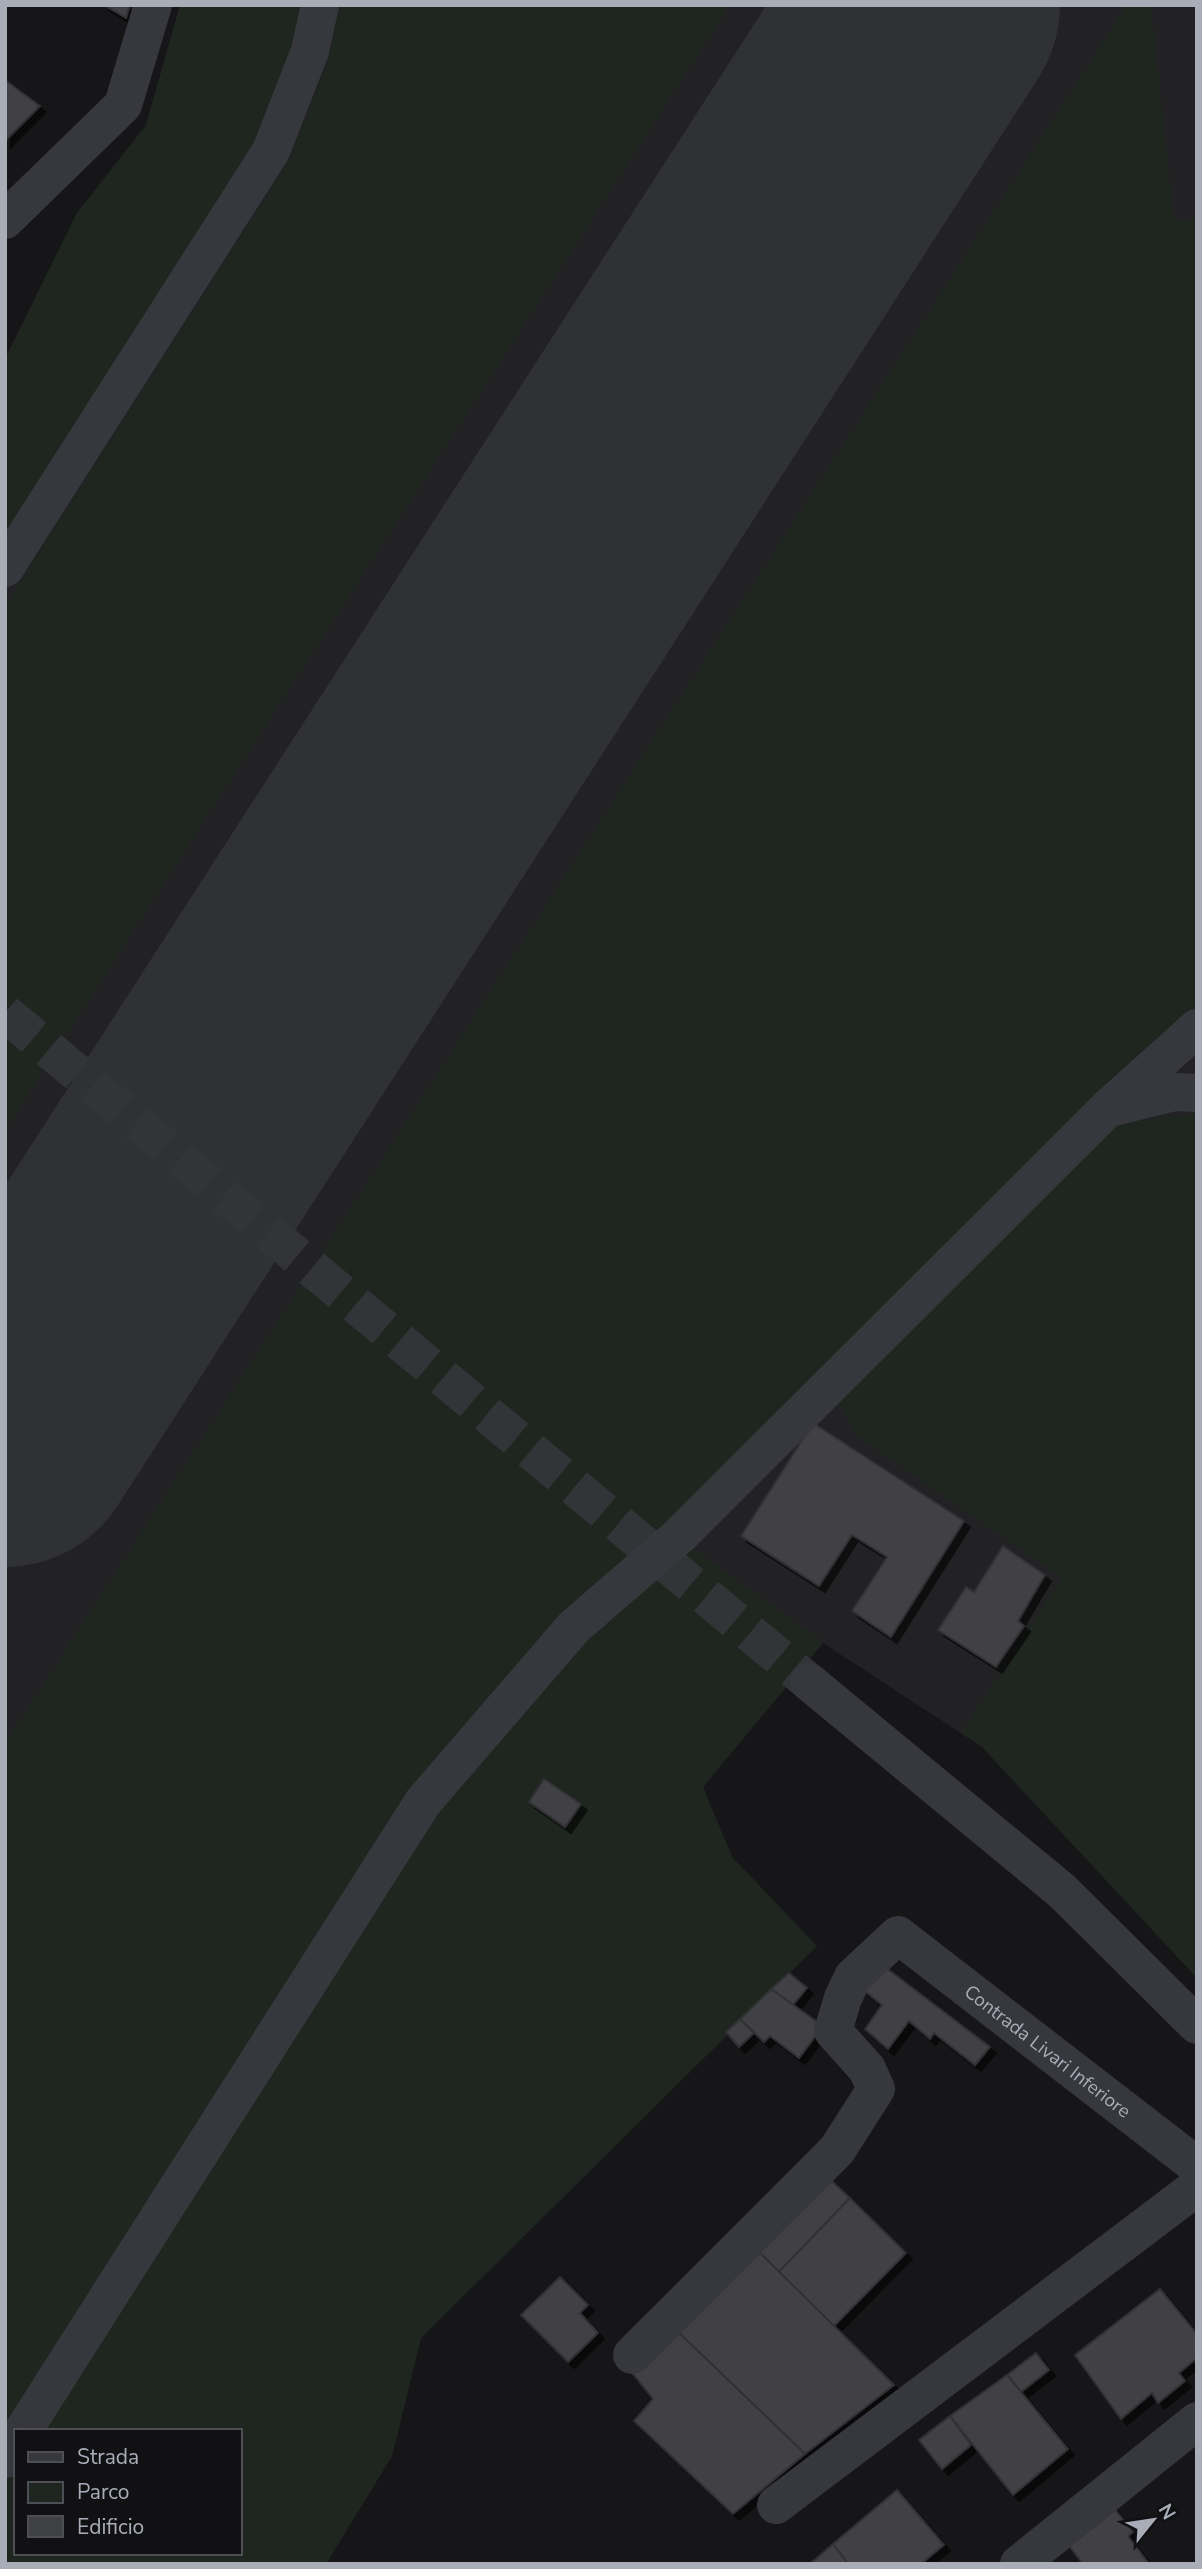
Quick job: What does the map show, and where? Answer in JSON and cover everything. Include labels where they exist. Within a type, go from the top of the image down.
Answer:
[{"type":"street","points":[[5,220],[123,106],[153,5]]},
{"type":"street","points":[[5,568],[271,151],[310,51],[320,5]]},
{"type":"street","points":[[24,2429],[424,1802],[575,1627],[679,1536],[1108,1108],[1197,1028]]},
{"type":"street","points":[[1108,1108],[1175,1092],[1197,1093]]},
{"type":"street","points":[[809,1682],[1062,1891],[1197,2025]]},
{"type":"street","name":"Contrada Livari Inferiore","points":[[632,2355],[837,2150],[876,2090],[867,2069],[833,2031],[853,1977],[898,1935],[1197,2166]]},
{"type":"street","points":[[776,2505],[1197,2187]]},
{"type":"street","points":[[1019,2564],[1197,2421]]},
{"type":"shaded area","points":[[180,5],[1197,5],[1197,1978],[982,1747],[823,1643],[703,1787],[732,1857],[817,1946],[421,2338],[392,2456],[326,2564],[5,2564],[5,359],[77,213],[146,125]]},
{"type":"green space","points":[[180,5],[308,5],[260,146],[5,543],[5,359],[77,213],[146,125]]},
{"type":"green space","points":[[340,5],[730,5],[5,1130],[5,606],[288,163],[328,62]]},
{"type":"green space","points":[[1127,5],[1151,5],[1174,221],[1197,218],[1197,1014],[567,1622],[5,2433],[5,1744]]},
{"type":"green space","points":[[1197,1113],[1197,1978],[982,1747],[961,1733],[1062,1578],[856,1435],[837,1399],[1117,1124]]},
{"type":"green space","points":[[687,1544],[823,1642],[703,1787],[732,1857],[817,1946],[421,2338],[392,2456],[326,2564],[5,2564],[5,2478],[14,2465],[14,2555],[242,2555],[242,2429],[36,2429],[430,1811],[533,1693]]},
{"type":"building","points":[[104,5],[130,5],[126,18]]},
{"type":"building","points":[[5,80],[40,106],[5,141]]},
{"type":"building","points":[[813,1423],[964,1521],[891,1637],[852,1611],[887,1557],[852,1535],[819,1586],[741,1536]]},
{"type":"building","points":[[1003,1546],[1045,1575],[1018,1621],[1024,1626],[996,1667],[938,1630],[966,1587],[974,1592]]},
{"type":"building","points":[[544,1779],[581,1804],[565,1827],[529,1802]]},
{"type":"building","points":[[881,1964],[990,2047],[975,2065],[934,2033],[930,2039],[909,2021],[888,2049],[865,2029],[882,2005],[861,1988]]},
{"type":"building","points":[[789,1973],[807,1988],[793,2005],[771,1989]]},
{"type":"building","points":[[771,1989],[823,2026],[799,2058],[770,2036],[764,2042],[740,2019]]},
{"type":"building","points":[[740,2019],[754,2033],[739,2047],[726,2032]]},
{"type":"building","points":[[825,2175],[850,2198],[779,2272],[753,2246]]},
{"type":"building","points":[[850,2198],[906,2253],[833,2327],[779,2272]]},
{"type":"building","points":[[753,2246],[894,2385],[805,2454],[673,2327]]},
{"type":"building","points":[[560,2277],[588,2305],[580,2313],[598,2333],[568,2362],[521,2315]]},
{"type":"building","points":[[1160,2289],[1197,2334],[1197,2358],[1179,2373],[1185,2381],[1158,2403],[1152,2393],[1121,2419],[1075,2355]]},
{"type":"building","points":[[673,2327],[805,2454],[733,2514],[634,2421],[653,2399],[630,2370]]},
{"type":"building","points":[[1036,2353],[1049,2370],[1021,2392],[1007,2375]]},
{"type":"building","points":[[1007,2375],[1068,2449],[1013,2495],[950,2416]]},
{"type":"building","points":[[950,2416],[971,2445],[942,2469],[919,2440]]},
{"type":"building","points":[[897,2490],[944,2545],[921,2564],[848,2564],[833,2544]]},
{"type":"building","points":[[1106,2498],[1133,2532],[1128,2536],[1149,2564],[1083,2564],[1067,2543]]},
{"type":"building","points":[[833,2544],[848,2564],[810,2564]]},
{"type":"runway","points":[[5,1433],[926,5]]},
{"type":"tunnel","points":[[5,1013],[809,1682]]}]
